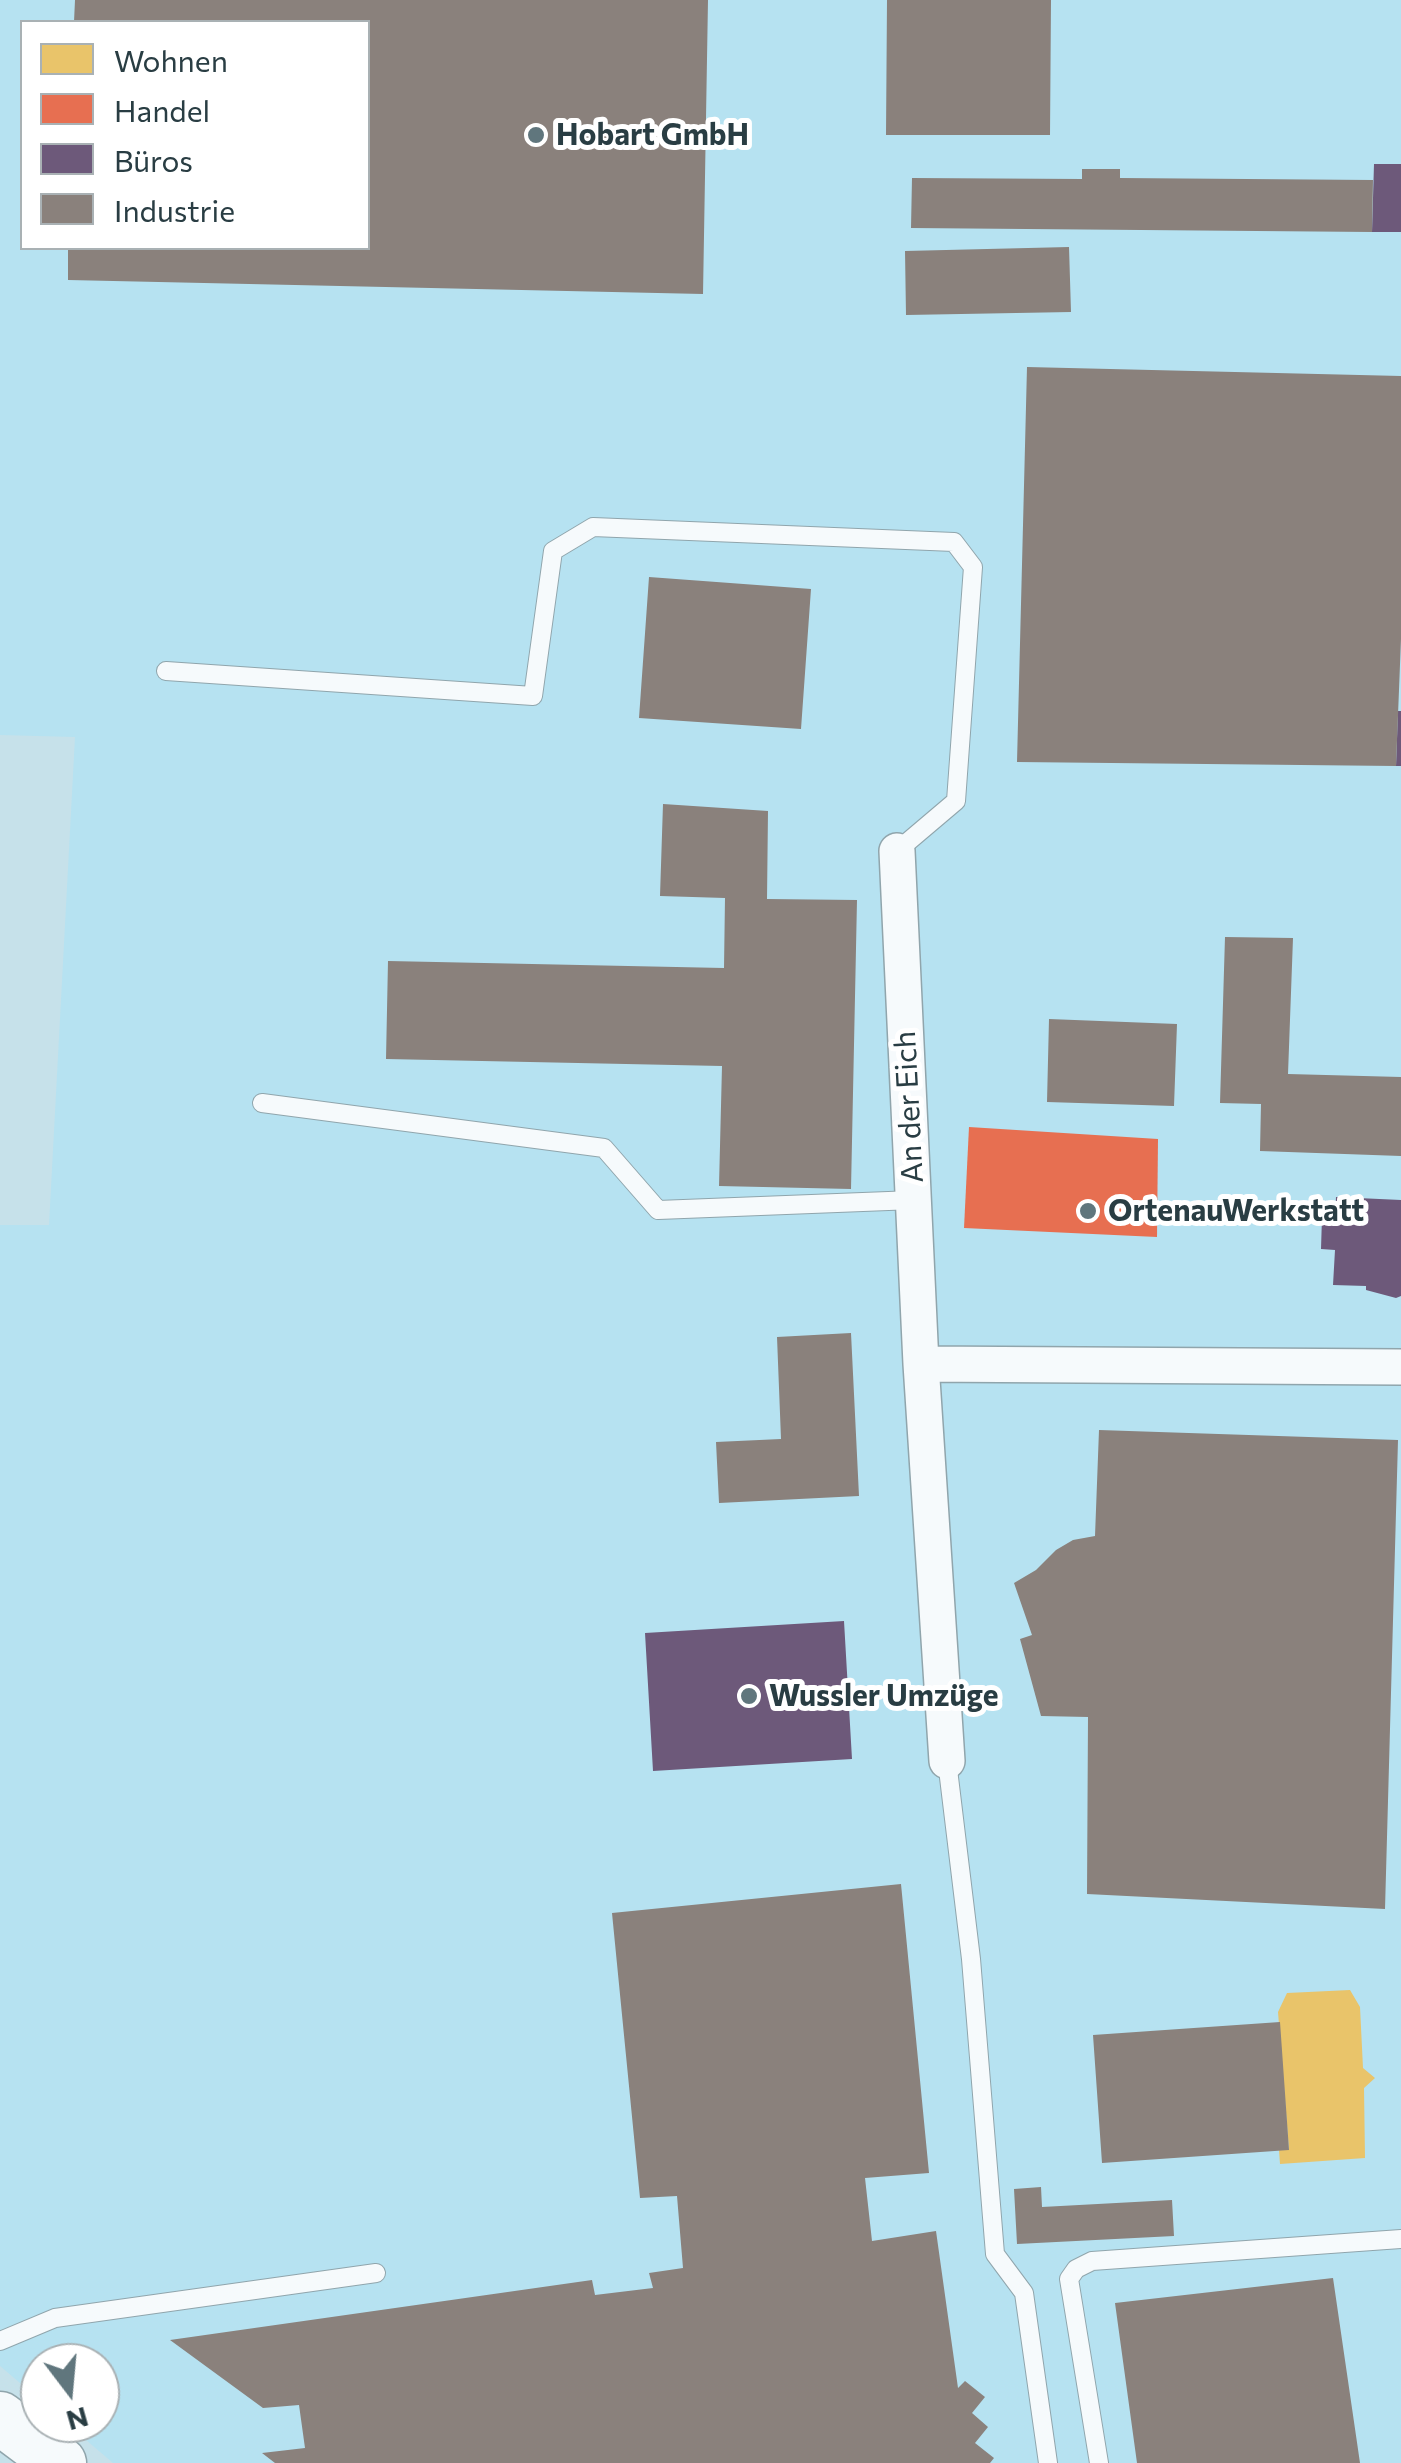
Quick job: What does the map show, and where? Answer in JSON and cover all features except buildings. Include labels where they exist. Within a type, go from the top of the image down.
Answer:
[{"type":"street","name":"An der Eich","points":[[897,850],[921,1364],[948,1761]]},
{"type":"street","points":[[921,1364],[1401,1368]]},
{"type":"street","points":[[0,2418],[60,2463]]},
{"type":"lane","points":[[166,671],[533,696],[554,551],[592,527],[954,542],[974,567],[956,801],[897,850]]},
{"type":"lane","points":[[262,1103],[604,1148],[658,1210],[914,1200]]},
{"type":"lane","points":[[948,1761],[971,1959],[995,2254],[1024,2293],[1048,2463]]},
{"type":"lane","points":[[1099,2463],[1070,2280],[1076,2269],[1092,2260],[1401,2239]]},
{"type":"lane","points":[[0,2341],[55,2318],[376,2273]]},
{"type":"shaded area","points":[[0,0],[1401,0],[1401,2463],[113,2463],[90,2443],[120,2443],[120,2343],[20,2343],[20,2383],[0,2366],[0,1225],[49,1225],[75,737],[0,735]]},
{"type":"place","name":"Hobart GmbH","points":[[536,135]]},
{"type":"place","name":"OrtenauWerkstatt","points":[[1088,1211]]},
{"type":"place","name":"Wussler Umzüge","points":[[749,1696]]}]
